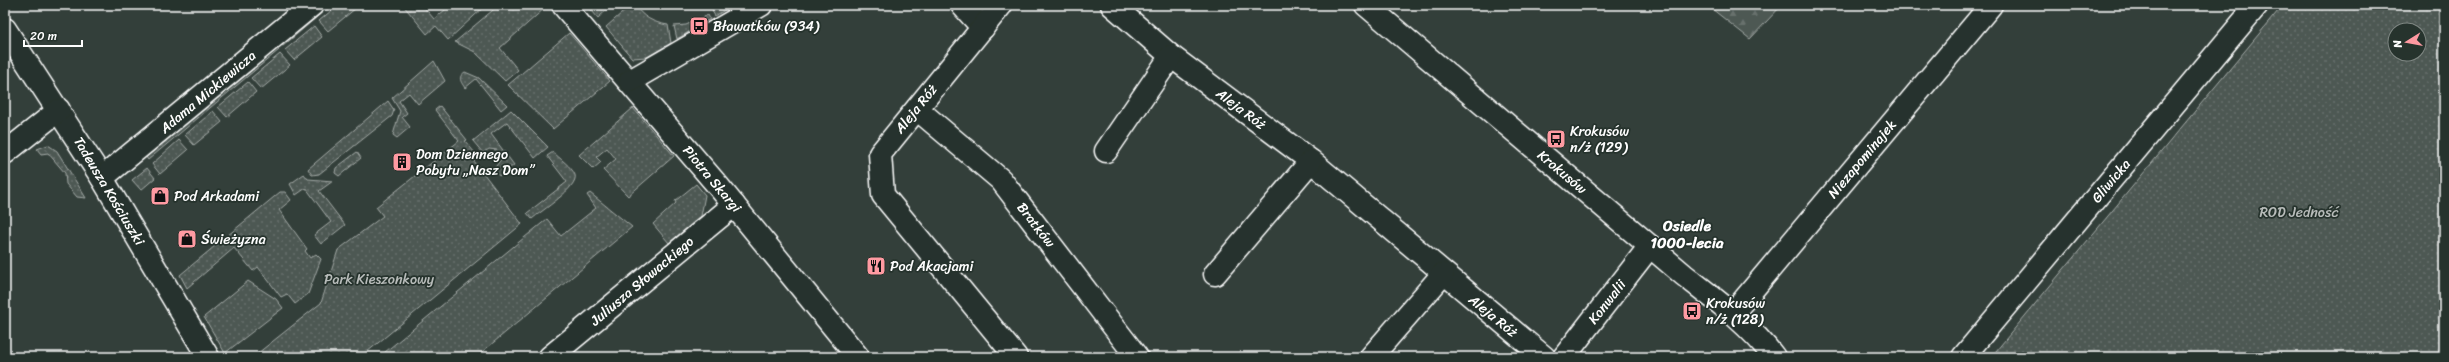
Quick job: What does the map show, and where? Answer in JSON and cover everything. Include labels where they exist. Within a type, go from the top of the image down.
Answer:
[{"type":"street","name":"Adama Mickiewicza","points":[[102,178],[129,158],[312,5]]},
{"type":"street","name":"Piotra Skargi","points":[[563,5],[630,81],[734,205],[858,357]]},
{"type":"street","points":[[630,81],[761,5]]},
{"type":"street","points":[[962,5],[982,28]]},
{"type":"street","name":"Aleja Róż","points":[[1001,5],[880,154],[883,194],[1016,357]]},
{"type":"street","name":"Aleja Róż","points":[[1112,5],[1171,56],[1311,161],[1443,274],[1544,357]]},
{"type":"street","name":"Krokusów","points":[[1366,5],[1650,246],[1733,313],[1759,338],[1774,357]]},
{"type":"street","name":"Niezapominajek","points":[[1733,313],[1991,5]]},
{"type":"street","name":"Gliwicka","points":[[1963,357],[2257,5]]},
{"type":"street","name":"Tadeusza Kościuszki","points":[[5,29],[102,178],[208,357]]},
{"type":"street","points":[[1106,151],[1171,56]]},
{"type":"street","name":"Bratków","points":[[917,108],[1001,180],[1137,357]]},
{"type":"street","points":[[5,153],[59,110]]},
{"type":"street","points":[[1216,274],[1311,161]]},
{"type":"street","name":"Juliusza Słowackiego","points":[[550,357],[734,205]]},
{"type":"street","name":"Konwalii","points":[[1564,357],[1650,246]]},
{"type":"street","points":[[1371,357],[1443,274]]},
{"type":"street","name":"Krokusów","points":[[1759,338],[1790,357]]},
{"type":"green space","points":[[325,5],[331,5],[283,46],[280,44]]},
{"type":"green space","points":[[338,5],[353,5],[356,8],[328,31],[319,21]]},
{"type":"green space","points":[[403,5],[422,5],[434,19],[451,5],[486,5],[448,40],[436,26],[427,34]]},
{"type":"green space","points":[[499,5],[545,5],[546,7],[500,48],[518,70],[505,81],[475,52],[455,42]]},
{"type":"green space","points":[[587,5],[612,5],[598,18]]},
{"type":"green space","points":[[631,5],[635,5],[641,13],[649,19],[668,25],[671,43],[647,57],[632,58],[606,27]]},
{"type":"green space","points":[[717,5],[733,5],[715,16],[712,11]]},
{"type":"green space","points":[[1707,5],[1782,5],[1750,39]]},
{"type":"green space","name":"ROD Jedność","points":[[2283,5],[2444,5],[2444,357],[1991,357]]},
{"type":"green space","points":[[708,15],[710,19],[677,39],[674,26],[686,25]]},
{"type":"green space","points":[[314,26],[322,37],[294,60],[285,50]]},
{"type":"green space","points":[[569,33],[610,81],[553,129],[508,85]]},
{"type":"green space","points":[[276,47],[279,50],[148,160],[146,157]]},
{"type":"green space","points":[[280,54],[290,65],[261,89],[251,78]]},
{"type":"green space","points":[[434,61],[445,81],[418,104],[409,93],[399,101],[407,113],[402,117],[410,127],[397,138],[393,135],[400,111],[392,98]]},
{"type":"green space","points":[[465,72],[479,78],[507,105],[501,110],[476,79],[465,88],[460,78]]},
{"type":"green space","points":[[248,82],[256,92],[227,117],[218,107]]},
{"type":"green space","points":[[388,101],[394,110],[392,116],[319,174],[312,175],[308,169]]},
{"type":"green space","name":"Park Kieszonkowy","points":[[440,106],[467,140],[465,141],[475,153],[471,157],[522,224],[361,357],[253,357],[321,303],[338,250],[383,216],[376,207],[459,141],[435,110]]},
{"type":"green space","points":[[633,108],[674,156],[628,196],[603,170],[616,159],[607,148],[596,157],[601,162],[593,169],[579,155]]},
{"type":"green space","points":[[511,110],[548,147],[535,158],[507,122],[491,134],[514,165],[499,176],[494,169],[501,159],[497,150],[489,149],[483,153],[473,141]]},
{"type":"green space","points":[[213,111],[222,122],[194,145],[185,135]]},
{"type":"green space","points":[[179,140],[188,150],[160,174],[152,164]]},
{"type":"green space","points":[[48,145],[57,151],[86,198],[77,197],[66,184],[65,173],[48,153],[41,154],[37,149]]},
{"type":"green space","points":[[357,152],[361,158],[339,176],[335,173],[336,168]]},
{"type":"green space","points":[[553,152],[571,169],[575,175],[575,180],[566,192],[532,219],[527,213],[567,182],[547,156]]},
{"type":"green space","points":[[147,168],[155,178],[141,190],[132,180]]},
{"type":"green space","points":[[304,174],[308,179],[333,181],[319,191],[345,225],[321,244],[314,235],[331,222],[306,188],[296,195],[290,184]]},
{"type":"green space","points":[[696,184],[705,195],[701,216],[669,243],[653,224],[676,203],[675,201]]},
{"type":"green space","points":[[280,192],[285,192],[291,200],[279,210],[307,249],[305,251],[310,258],[316,254],[321,259],[308,294],[295,304],[287,294],[281,297],[258,267],[253,271],[234,248],[187,288],[180,275]]},
{"type":"green space","points":[[590,193],[632,227],[476,357],[379,357],[547,219],[561,236],[596,208],[587,195]]},
{"type":"green space","points":[[248,281],[276,299],[283,308],[225,353],[204,317]]},
{"type":"place","name":"Bławatków (934)","points":[[699,26]]},
{"type":"place","name":"Krokusów n/ż (129)","points":[[1556,139]]},
{"type":"place","name":"Dom Dziennego Pobytu „Nasz Dom”","points":[[402,162]]},
{"type":"place","name":"Pod Arkadami","points":[[160,196]]},
{"type":"place","name":"Świeżyzna","points":[[187,239]]},
{"type":"place","name":"Pod Akacjami","points":[[876,266]]},
{"type":"place","name":"Krokusów n/ż (128)","points":[[1692,311]]},
{"type":"district","name":"Osiedle 1000-lecia","points":[[1687,234]]}]
